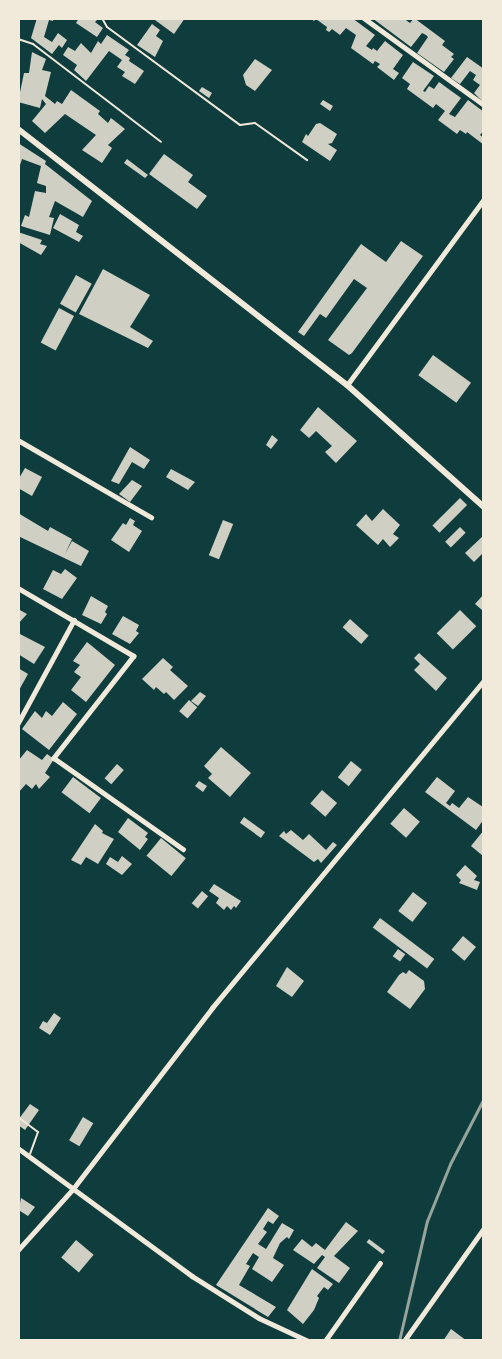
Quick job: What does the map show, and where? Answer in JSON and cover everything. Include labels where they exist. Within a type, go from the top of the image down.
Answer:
[{"type":"street","points":[[364,18],[484,105]]},
{"type":"street","points":[[18,129],[347,386],[484,507]]},
{"type":"street","points":[[347,386],[484,199]]},
{"type":"street","points":[[18,440],[151,517]]},
{"type":"street","points":[[18,588],[134,656],[54,758],[183,849]]},
{"type":"street","points":[[18,723],[74,620]]},
{"type":"street","points":[[18,1250],[72,1190],[95,1153],[212,1008],[484,680]]},
{"type":"street","points":[[18,1148],[72,1190],[192,1276],[259,1318],[308,1341]]},
{"type":"street","points":[[404,1341],[484,1228]]},
{"type":"street","points":[[325,1341],[380,1263]]},
{"type":"lane","points":[[102,18],[107,27],[240,125],[255,123],[307,160]]},
{"type":"lane","points":[[18,39],[33,44],[161,142]]},
{"type":"lane","points":[[18,1117],[38,1132],[29,1157]]},
{"type":"building","points":[[37,18],[54,18],[53,21],[49,20],[44,37],[52,42],[58,33],[67,40],[62,48],[59,45],[52,54],[31,38]]},
{"type":"building","points":[[79,18],[99,18],[95,22],[103,28],[97,37],[76,23]]},
{"type":"building","points":[[156,18],[185,18],[174,34],[155,20]]},
{"type":"building","points":[[310,18],[352,18],[375,35],[366,46],[377,51],[385,41],[403,55],[393,69],[399,73],[394,80],[377,67],[380,64],[375,61],[373,64],[351,48],[356,35],[346,28],[340,35],[332,29],[329,32],[326,30],[327,27],[316,19],[314,21]]},
{"type":"building","points":[[372,18],[403,18],[410,23],[414,18],[445,41],[442,45],[454,54],[451,57],[454,59],[444,72],[417,53],[428,37],[426,35],[422,33],[411,47]]},
{"type":"building","points":[[152,24],[160,30],[156,36],[163,41],[155,57],[137,45]]},
{"type":"building","points":[[107,35],[129,50],[125,55],[130,58],[129,61],[144,71],[135,84],[122,76],[125,72],[117,67],[122,60],[109,51],[86,81],[74,70],[77,65],[63,55],[68,47],[75,51],[81,43],[91,53],[98,41],[101,44]]},
{"type":"building","points":[[32,52],[46,59],[42,70],[51,72],[45,96],[55,104],[57,101],[62,104],[71,90],[100,111],[98,114],[108,123],[111,118],[125,129],[108,145],[112,148],[102,163],[82,150],[96,135],[65,114],[45,133],[32,121],[46,104],[42,99],[40,108],[18,102],[24,73],[29,73]]},
{"type":"building","points":[[467,57],[484,69],[482,101],[474,93],[480,85],[473,80],[476,75],[470,71],[460,84],[451,78]]},
{"type":"building","points":[[255,59],[272,70],[255,91],[246,85],[243,75]]},
{"type":"building","points":[[413,62],[434,76],[423,91],[425,92],[429,86],[434,89],[439,82],[461,98],[449,114],[455,117],[468,100],[484,112],[484,130],[480,135],[484,138],[484,145],[467,132],[466,134],[460,130],[457,134],[438,120],[445,111],[436,104],[433,108],[407,89],[410,84],[402,78]]},
{"type":"building","points":[[202,87],[212,93],[209,98],[199,91]]},
{"type":"building","points":[[323,100],[333,106],[330,111],[320,104]]},
{"type":"building","points":[[320,123],[337,134],[332,143],[328,144],[337,150],[330,161],[302,142],[306,134],[308,136],[316,124]]},
{"type":"building","points":[[18,143],[46,161],[45,164],[92,201],[83,217],[55,201],[49,217],[54,218],[50,235],[21,226],[25,215],[29,217],[35,191],[46,193],[46,186],[37,183],[41,166],[22,159],[18,171]]},
{"type":"building","points":[[164,154],[193,175],[188,182],[207,196],[197,209],[149,174]]},
{"type":"building","points":[[127,159],[148,175],[145,178],[124,163]]},
{"type":"building","points":[[60,214],[79,225],[76,232],[83,236],[79,242],[53,228]]},
{"type":"building","points":[[18,232],[42,240],[40,244],[47,246],[41,255],[18,242]]},
{"type":"building","points":[[401,241],[423,256],[352,353],[349,355],[328,340],[367,288],[354,279],[326,318],[320,314],[304,336],[298,332],[361,244],[386,262]]},
{"type":"building","points":[[103,269],[150,295],[130,327],[153,341],[148,348],[79,314]]},
{"type":"building","points":[[76,275],[92,284],[76,313],[60,304]]},
{"type":"building","points":[[59,308],[74,316],[56,350],[41,342]]},
{"type":"building","points":[[433,355],[471,383],[456,403],[418,375]]},
{"type":"building","points":[[318,407],[357,441],[336,463],[325,452],[332,446],[316,431],[309,438],[300,430]]},
{"type":"building","points":[[272,435],[278,440],[271,449],[266,445]]},
{"type":"building","points":[[130,447],[150,460],[144,469],[132,462],[119,484],[111,481]]},
{"type":"building","points":[[25,468],[42,477],[32,496],[18,488],[18,480]]},
{"type":"building","points":[[171,469],[195,482],[188,490],[166,477]]},
{"type":"building","points":[[132,480],[142,486],[130,502],[119,494]]},
{"type":"building","points":[[460,498],[467,505],[439,533],[432,526]]},
{"type":"building","points":[[383,509],[400,525],[393,534],[399,538],[390,547],[383,539],[378,545],[356,525],[366,514],[372,521]]},
{"type":"building","points":[[18,513],[48,531],[50,527],[72,539],[65,554],[72,541],[89,551],[81,566],[18,536]]},
{"type":"building","points":[[130,518],[135,521],[133,525],[142,531],[129,552],[111,540],[123,523],[126,525]]},
{"type":"building","points":[[223,520],[233,524],[219,559],[209,555]]},
{"type":"building","points":[[460,527],[466,533],[451,548],[445,542]]},
{"type":"building","points":[[484,535],[484,552],[474,562],[465,553]]},
{"type":"building","points":[[65,569],[77,578],[62,599],[43,589],[53,570],[61,574]]},
{"type":"building","points":[[484,594],[484,607],[482,610],[475,604]]},
{"type":"building","points":[[91,596],[108,606],[105,612],[107,614],[101,624],[82,615]]},
{"type":"building","points":[[18,609],[27,614],[18,624]]},
{"type":"building","points":[[460,610],[476,626],[453,650],[437,633]]},
{"type":"building","points":[[123,616],[139,625],[136,631],[139,633],[130,644],[112,634]]},
{"type":"building","points":[[350,619],[369,636],[361,644],[343,627]]},
{"type":"building","points":[[18,633],[45,647],[34,664],[18,654]]},
{"type":"building","points":[[87,642],[115,665],[86,702],[71,690],[81,677],[74,672],[80,665],[73,661]]},
{"type":"building","points":[[419,653],[447,678],[436,691],[414,670],[420,664],[414,658]]},
{"type":"building","points":[[163,658],[173,667],[170,670],[188,686],[174,700],[166,692],[164,694],[156,687],[154,690],[142,679]]},
{"type":"building","points":[[18,668],[28,674],[18,692]]},
{"type":"building","points":[[200,692],[206,696],[198,706],[191,701]]},
{"type":"building","points":[[189,700],[197,707],[187,719],[179,711]]},
{"type":"building","points":[[63,702],[77,714],[49,750],[22,729],[35,711],[42,718],[46,711],[52,716]]},
{"type":"building","points":[[221,747],[251,773],[230,797],[208,778],[212,774],[204,766]]},
{"type":"building","points":[[27,750],[42,760],[47,754],[54,759],[45,773],[50,777],[39,789],[36,784],[32,789],[26,784],[18,793],[18,761]]},
{"type":"building","points":[[351,761],[362,770],[349,786],[338,777]]},
{"type":"building","points":[[117,764],[124,770],[111,784],[105,778]]},
{"type":"building","points":[[73,777],[101,798],[90,813],[62,792]]},
{"type":"building","points":[[437,777],[455,791],[446,803],[450,806],[452,803],[459,808],[468,797],[483,807],[484,819],[476,830],[425,792]]},
{"type":"building","points":[[199,781],[207,786],[203,792],[195,786]]},
{"type":"building","points":[[322,790],[337,803],[325,817],[310,804]]},
{"type":"building","points":[[404,808],[420,822],[406,838],[390,824]]},
{"type":"building","points":[[244,817],[265,832],[261,838],[240,823]]},
{"type":"building","points":[[128,818],[148,833],[145,837],[148,839],[140,850],[118,832]]},
{"type":"building","points":[[95,824],[103,831],[102,833],[114,839],[98,864],[86,857],[81,865],[71,860]]},
{"type":"building","points":[[291,830],[303,840],[309,834],[326,850],[333,842],[337,845],[321,863],[318,859],[314,862],[279,836],[284,831],[286,834]]},
{"type":"building","points":[[484,830],[484,854],[483,856],[471,846]]},
{"type":"building","points":[[161,838],[186,858],[171,876],[147,856]]},
{"type":"building","points":[[122,856],[132,864],[122,875],[106,864],[110,857],[118,862]]},
{"type":"building","points":[[465,865],[477,876],[474,880],[480,882],[477,890],[459,883],[461,880],[456,875]]},
{"type":"building","points":[[214,884],[241,901],[236,908],[234,906],[231,910],[227,906],[224,910],[216,903],[219,898],[209,891]]},
{"type":"building","points":[[202,891],[208,896],[198,908],[192,903]]},
{"type":"building","points":[[413,892],[427,903],[412,922],[398,911]]},
{"type":"building","points":[[380,918],[434,959],[427,969],[373,928]]},
{"type":"building","points":[[463,936],[476,947],[464,961],[451,950]]},
{"type":"building","points":[[398,949],[405,954],[400,962],[393,956]]},
{"type":"building","points":[[287,967],[304,981],[292,997],[276,986]]},
{"type":"building","points":[[409,970],[424,981],[425,989],[410,1009],[387,992],[399,975],[403,972],[406,974]]},
{"type":"building","points":[[54,1013],[61,1018],[50,1035],[39,1028],[43,1021],[47,1023]]},
{"type":"building","points":[[30,1104],[39,1110],[25,1130],[18,1125],[18,1120]]},
{"type":"building","points":[[83,1117],[93,1123],[79,1146],[69,1140]]},
{"type":"building","points":[[21,1198],[35,1207],[28,1216],[20,1211],[18,1214]]},
{"type":"building","points":[[268,1208],[279,1216],[273,1224],[268,1221],[263,1229],[267,1232],[258,1244],[266,1249],[282,1223],[294,1230],[289,1239],[287,1237],[280,1243],[273,1258],[284,1265],[272,1282],[252,1269],[259,1257],[253,1253],[246,1264],[250,1266],[239,1285],[276,1307],[268,1317],[216,1285]]},
{"type":"building","points":[[346,1222],[358,1231],[334,1256],[350,1268],[339,1283],[317,1268],[325,1257],[322,1255],[314,1264],[293,1250],[302,1239],[312,1247],[316,1243],[325,1250]]},
{"type":"building","points":[[369,1239],[385,1251],[383,1254],[367,1242]]},
{"type":"building","points":[[76,1240],[94,1255],[79,1272],[61,1258]]},
{"type":"building","points":[[312,1269],[333,1284],[328,1290],[324,1287],[317,1296],[319,1298],[314,1310],[303,1324],[287,1310]]},
{"type":"building","points":[[451,1329],[467,1341],[443,1341]]},
{"type":"railway","points":[[399,1341],[427,1221],[450,1164],[484,1098]]}]
